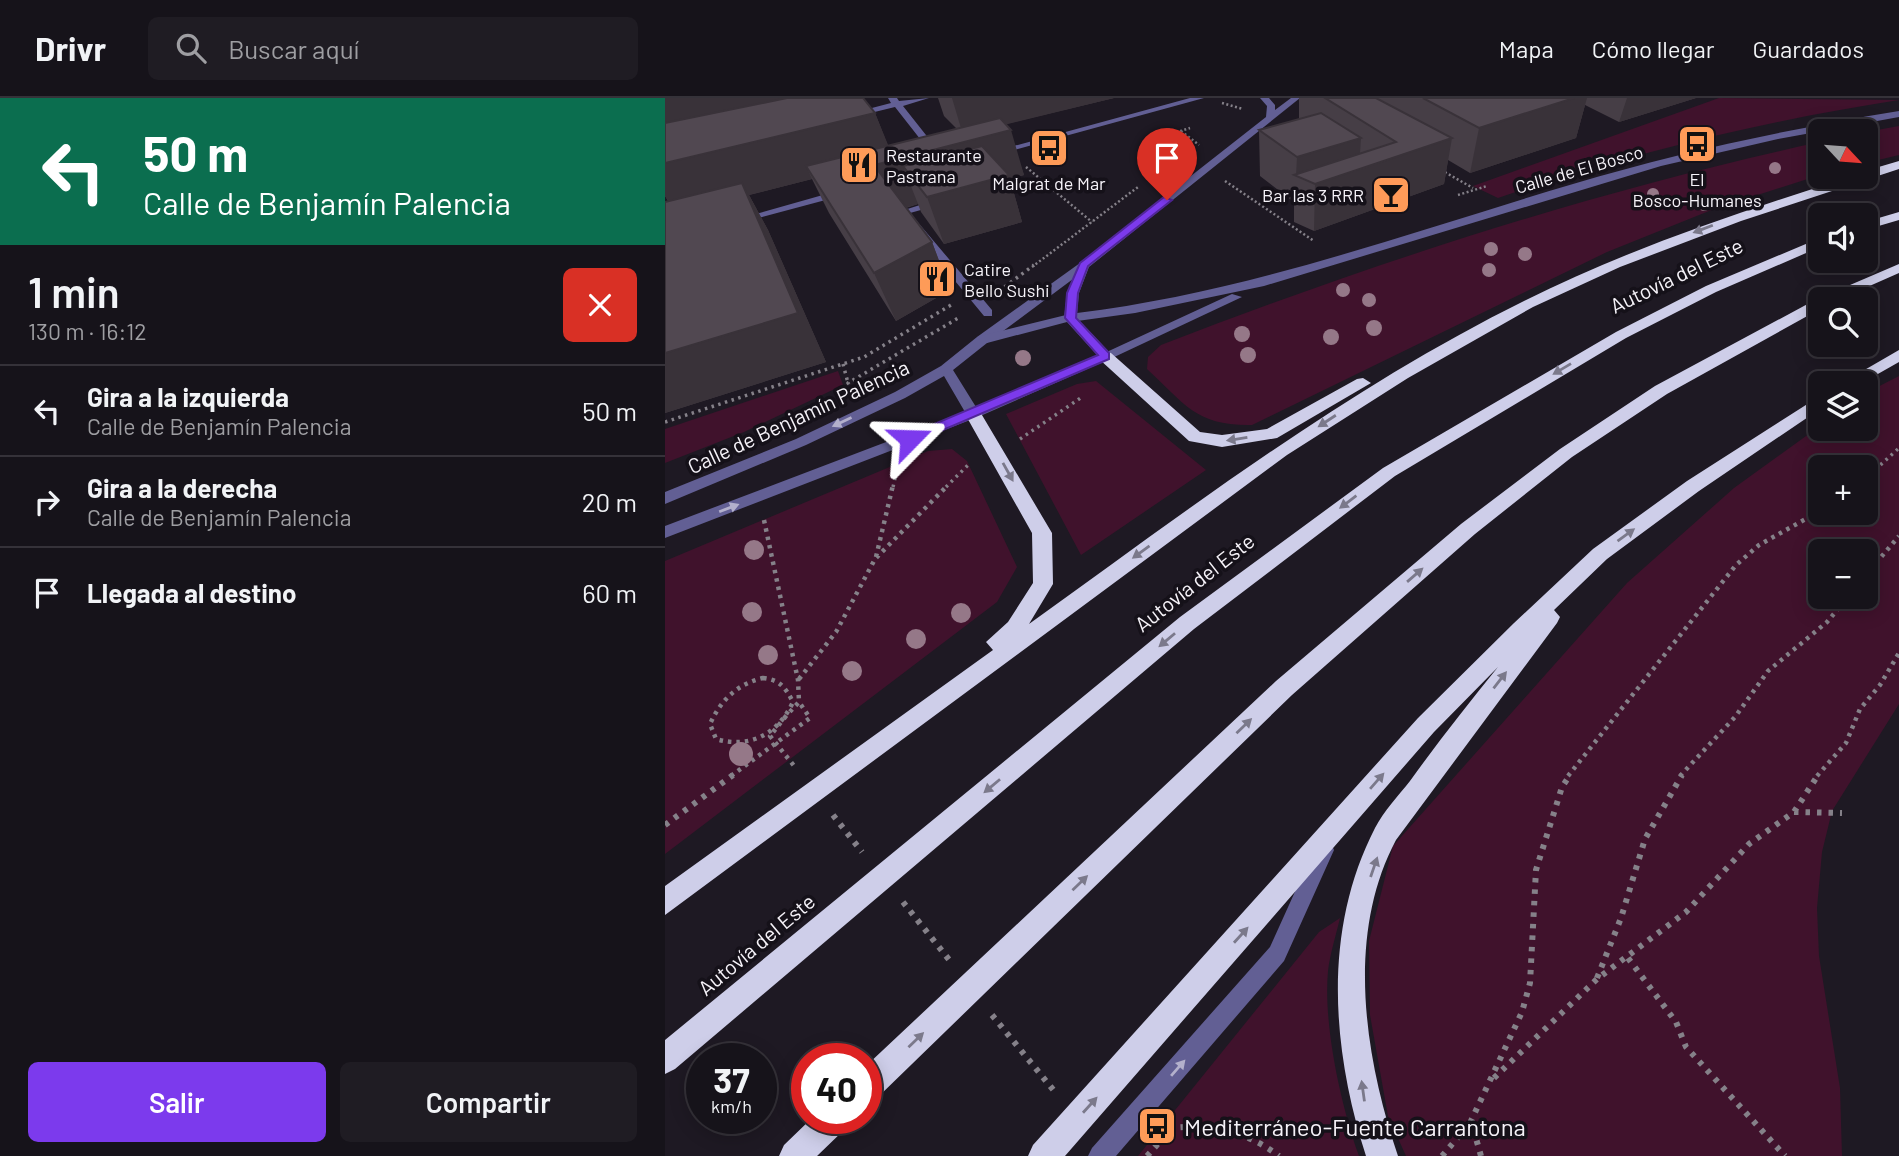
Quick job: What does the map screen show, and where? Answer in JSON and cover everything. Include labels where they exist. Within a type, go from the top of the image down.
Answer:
[{"type":"highway","points":[[1878,171],[1899,165]]},
{"type":"highway","points":[[1105,356],[1195,437],[1222,441],[1271,434],[1354,387],[1612,265],[1708,226],[1823,189]]},
{"type":"highway","points":[[1878,222],[1899,216]]},
{"type":"highway","name":"Autovía del Este","points":[[665,1059],[1187,623],[1389,472],[1621,335],[1711,289],[1808,247]]},
{"type":"highway","points":[[1855,287],[1899,268]]},
{"type":"highway","points":[[882,1072],[1284,688],[1468,529],[1566,453],[1661,390],[1808,310]]},
{"type":"highway","points":[[665,902],[1281,451],[1363,397],[1498,319]]},
{"type":"highway","points":[[1871,371],[1899,355]]},
{"type":"highway","points":[[1044,1156],[1426,725],[1600,554],[1693,486],[1808,409]]},
{"type":"highway","points":[[665,902],[1015,628],[1043,584],[1042,533],[973,414]]},
{"type":"highway","points":[[1382,1156],[1365,1112],[1350,998],[1356,919],[1384,838],[1466,722],[1600,554]]},
{"type":"highway","points":[[795,1156],[818,1134]]},
{"type":"street","points":[[842,117],[895,101],[925,98]]},
{"type":"street","points":[[982,156],[1201,98]]},
{"type":"street","points":[[1265,98],[1271,105],[1271,118]]},
{"type":"street","name":"Calle de Benjamín Palencia","points":[[665,498],[801,442],[900,395],[946,369],[1084,265],[1296,98]]},
{"type":"street","points":[[895,101],[945,165],[932,169]]},
{"type":"street","name":"Calle de El Bosco","points":[[1070,318],[1122,314],[1274,281],[1581,186],[1711,150],[1899,114]]},
{"type":"street","points":[[718,225],[852,190]]},
{"type":"street","points":[[951,198],[903,212],[984,309]]},
{"type":"street","points":[[665,532],[973,414],[1105,356],[1070,318],[1073,293],[1084,265]]},
{"type":"street","name":"Calle de El Bosco","points":[[1105,356],[1274,281]]},
{"type":"street","name":"Calle de Benjamín Palencia","points":[[982,340],[1070,318]]},
{"type":"street","points":[[946,369],[973,414]]},
{"type":"lane","points":[[1100,1156],[1277,954],[1332,832]]},
{"type":"path","points":[[1215,103],[1243,108],[1234,115]]},
{"type":"path","points":[[1174,133],[1190,128]]},
{"type":"path","points":[[1180,131],[1205,149]]},
{"type":"path","points":[[1187,151],[1206,136]]},
{"type":"path","points":[[1439,169],[1482,194]]},
{"type":"path","points":[[1034,174],[1092,222]]},
{"type":"path","points":[[1224,180],[1311,239]]},
{"type":"path","points":[[848,383],[984,309],[1145,183]]},
{"type":"path","points":[[665,422],[864,357],[971,293]]},
{"type":"path","points":[[843,364],[853,391]]},
{"type":"path","points":[[1014,443],[1056,412],[1087,394]]},
{"type":"path","points":[[1878,467],[1899,448]]},
{"type":"path","points":[[875,559],[975,458]]},
{"type":"path","points":[[798,680],[836,632],[875,559],[899,463]]},
{"type":"path","points":[[665,825],[810,718],[799,702],[798,680],[763,516]]},
{"type":"path","points":[[1442,1156],[1471,1121],[1493,1080],[1523,1012],[1530,983],[1536,870],[1562,787],[1578,761],[1712,597],[1730,568],[1744,553],[1808,518]]},
{"type":"path","points":[[1878,561],[1899,536]]},
{"type":"path","points":[[1597,979],[1621,918],[1645,839],[1680,778],[1735,717],[1768,671],[1827,622],[1838,609]]},
{"type":"path","points":[[1493,1080],[1597,979],[1686,912],[1749,844],[1794,812],[1817,776],[1846,743],[1860,709],[1880,685],[1899,653]]},
{"type":"path","points":[[758,740],[779,724],[799,702]]},
{"type":"path","points":[[1794,812],[1842,813]]},
{"type":"path","points":[[1628,958],[1677,1022],[1686,1047],[1785,1156]]},
{"type":"path","points":[[1471,1121],[1481,1156]]},
{"type":"path","points":[[1147,1156],[1172,1128],[1200,1124],[1238,1130],[1279,1156]]},
{"type":"shaded area","points":[[1719,98],[1899,100],[1696,140],[1596,167],[1498,198],[1473,186]]},
{"type":"shaded area","points":[[1899,126],[1899,155],[1878,160],[1878,130]]},
{"type":"shaded area","points":[[1808,145],[1808,179],[1714,209],[1607,252],[1252,425],[1217,422],[1204,417],[1183,403],[1147,369],[1148,357],[1161,345],[1323,285],[1569,206],[1736,161]]},
{"type":"shaded area","points":[[838,371],[843,385],[744,432],[665,463],[665,429]]},
{"type":"shaded area","points":[[1899,376],[1899,704],[1832,811],[1822,852],[1817,908],[1819,956],[1840,1088],[1842,1156],[1406,1156],[1388,1116],[1370,1015],[1369,941],[1393,846],[1627,583],[1734,488],[1808,435],[1808,441],[1878,441],[1878,387]]},
{"type":"shaded area","points":[[1096,381],[1206,470],[1081,555],[1006,414],[1077,384]]},
{"type":"shaded area","points":[[952,449],[967,461],[1017,567],[997,602],[665,854],[665,561],[928,451]]},
{"type":"shaded area","points":[[1340,918],[1328,971],[1328,1015],[1340,1089],[1359,1156],[1138,1156],[1319,932]]},
{"type":"building","points":[[787,98],[863,98],[875,113],[665,163],[665,123]]},
{"type":"building","points":[[1325,98],[1376,98],[1452,138],[1315,184],[1294,175],[1396,142]]},
{"type":"building","points":[[1423,98],[1574,98],[1479,128]]},
{"type":"building","points":[[1321,113],[1361,138],[1297,157],[1259,130]]},
{"type":"building","points":[[1000,118],[1011,130],[874,165],[932,242],[874,273],[806,166]]},
{"type":"building","points":[[982,146],[1009,175],[927,197],[903,166]]},
{"type":"building","points":[[742,183],[798,313],[665,353],[665,202]]},
{"type":"place","name":"El Bosco-Humanes","points":[[1697,144]]},
{"type":"place","name":"Malgrat de Mar","points":[[1049,148]]},
{"type":"place","name":"Restaurante Pastrana","points":[[859,165]]},
{"type":"place","name":"Bar las 3 RRR","points":[[1391,195]]},
{"type":"place","name":"Catire Bello Sushi","points":[[937,279]]},
{"type":"place","name":"Mediterráneo-Fuente Carrantona","points":[[1157,1126]]},
{"type":"route","points":[[910,439],[1105,356],[1070,318],[1073,293],[1084,265],[1167,200]]}]
